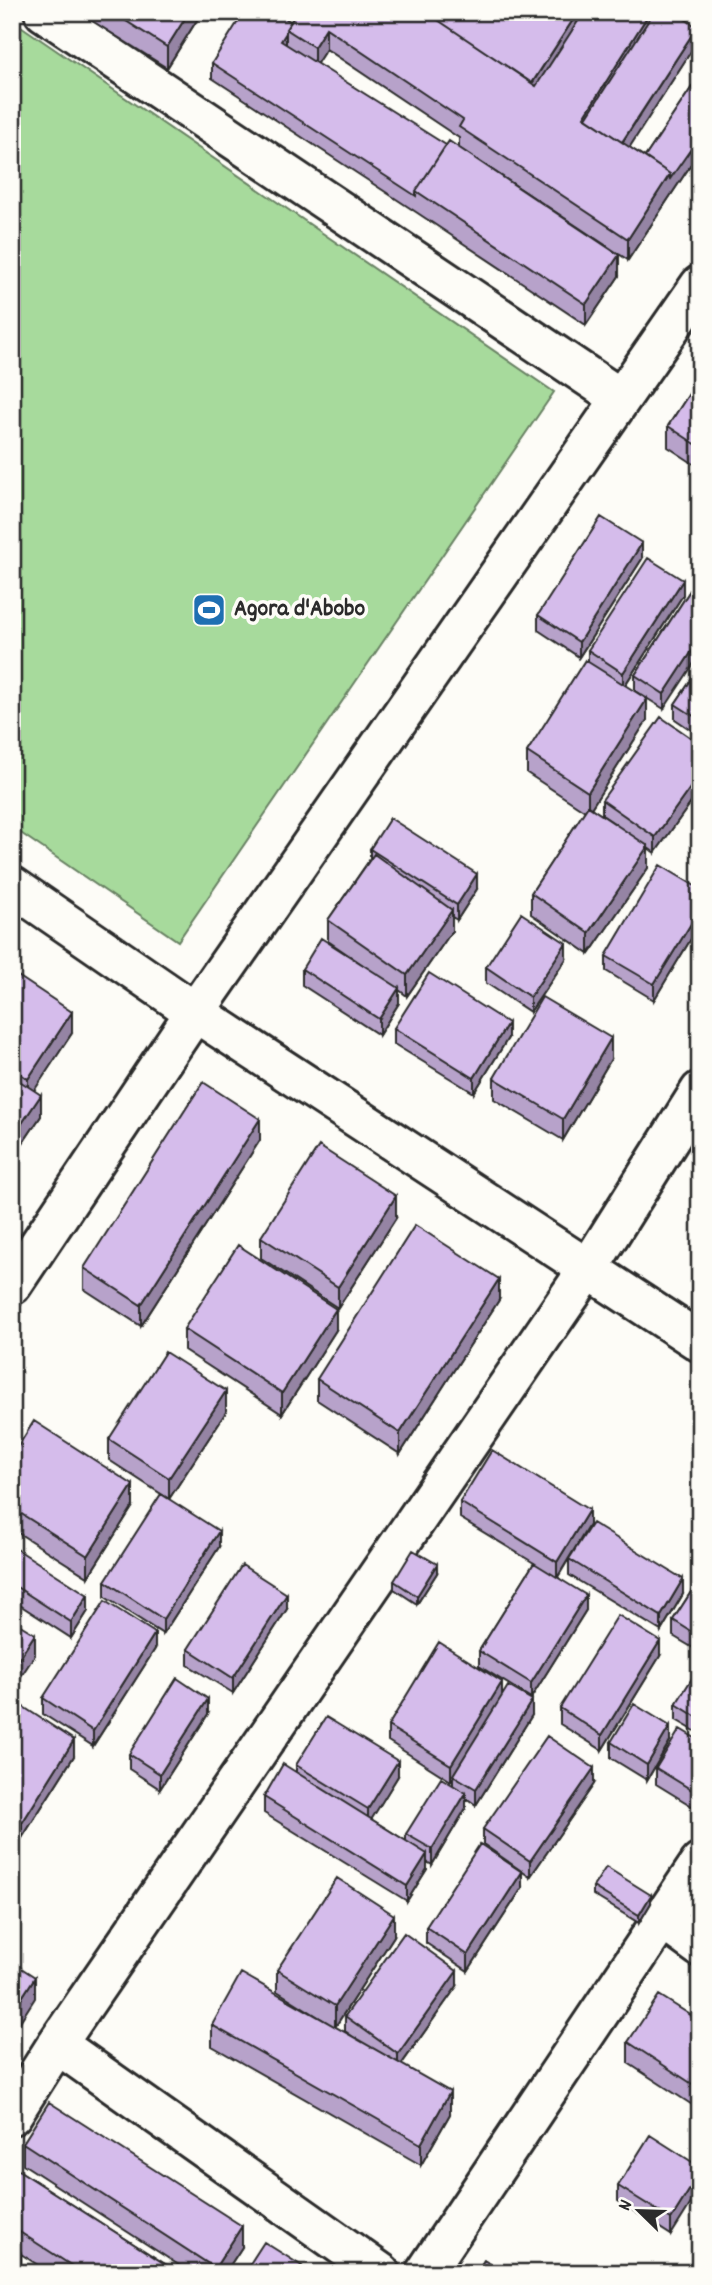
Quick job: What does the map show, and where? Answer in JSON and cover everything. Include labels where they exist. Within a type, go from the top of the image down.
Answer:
[{"type":"street","points":[[44,12],[620,398]]},
{"type":"street","points":[[12,1285],[195,1012],[700,285]]},
{"type":"street","points":[[12,886],[195,1012],[700,1342]]},
{"type":"street","points":[[12,2115],[57,2044],[588,1269],[700,1091]]},
{"type":"street","points":[[425,2273],[700,1863]]},
{"type":"street","points":[[663,1920],[700,1947]]},
{"type":"street","points":[[57,2044],[381,2273]]},
{"type":"green space","name":"Agora d'Abobo","points":[[12,20],[554,392],[178,941],[12,827]]},
{"type":"building","points":[[112,12],[189,12],[167,47]]},
{"type":"building","points":[[244,12],[276,12],[291,22],[281,41],[446,145],[416,191],[416,196],[212,63]]},
{"type":"building","points":[[297,12],[426,12],[536,86],[584,12],[650,12],[584,117],[670,174],[628,239],[459,127],[463,120],[326,28],[314,47],[286,29]]},
{"type":"building","points":[[426,12],[578,12],[532,83]]},
{"type":"building","points":[[654,12],[674,12],[697,27],[622,142],[586,118]]},
{"type":"building","points":[[700,75],[700,136],[670,179],[670,174],[645,157]]},
{"type":"building","points":[[449,141],[619,255],[586,304],[416,191]]},
{"type":"building","points":[[700,377],[700,447],[668,426]]},
{"type":"building","points":[[601,517],[642,543],[579,642],[538,615]]},
{"type":"building","points":[[648,558],[683,580],[623,673],[588,650]]},
{"type":"building","points":[[691,589],[700,595],[700,639],[664,694],[635,675]]},
{"type":"building","points":[[585,660],[647,699],[588,792],[527,752]]},
{"type":"building","points":[[700,667],[700,720],[675,704]]},
{"type":"building","points":[[661,717],[700,744],[700,774],[655,837],[602,800]]},
{"type":"building","points":[[588,806],[648,846],[589,933],[531,893]]},
{"type":"building","points":[[390,818],[477,874],[457,905],[370,849]]},
{"type":"building","points":[[374,854],[452,910],[407,975],[328,920]]},
{"type":"building","points":[[660,865],[700,889],[700,909],[654,984],[606,956]]},
{"type":"building","points":[[521,913],[566,943],[530,997],[486,967]]},
{"type":"building","points":[[321,938],[399,988],[379,1019],[302,969]]},
{"type":"building","points":[[12,972],[72,1012],[28,1079],[12,1068]]},
{"type":"building","points":[[429,973],[508,1023],[474,1078],[394,1028]]},
{"type":"building","points":[[542,997],[611,1038],[563,1119],[494,1078]]},
{"type":"building","points":[[12,1076],[41,1095],[12,1138]]},
{"type":"building","points":[[203,1082],[260,1119],[141,1305],[84,1268]]},
{"type":"building","points":[[319,1146],[396,1196],[338,1287],[261,1237]]},
{"type":"building","points":[[415,1225],[499,1279],[400,1433],[317,1379]]},
{"type":"building","points":[[238,1245],[336,1309],[282,1393],[184,1329]]},
{"type":"building","points":[[165,1352],[226,1391],[169,1478],[109,1439]]},
{"type":"building","points":[[34,1421],[133,1485],[88,1556],[12,1508],[12,1456]]},
{"type":"building","points":[[492,1450],[589,1510],[557,1562],[460,1502]]},
{"type":"building","points":[[161,1494],[219,1531],[163,1619],[105,1581]]},
{"type":"building","points":[[592,1523],[683,1579],[661,1616],[569,1559]]},
{"type":"building","points":[[12,1546],[88,1595],[71,1622],[12,1584]]},
{"type":"building","points":[[413,1550],[437,1564],[417,1596],[394,1581]]},
{"type":"building","points":[[534,1563],[586,1595],[531,1683],[479,1651]]},
{"type":"building","points":[[242,1565],[287,1594],[233,1678],[188,1649]]},
{"type":"building","points":[[700,1578],[700,1637],[673,1620]]},
{"type":"building","points":[[105,1601],[155,1633],[93,1731],[43,1698]]},
{"type":"building","points":[[618,1615],[660,1641],[602,1735],[560,1708]]},
{"type":"building","points":[[12,1620],[35,1634],[12,1669]]},
{"type":"building","points":[[439,1642],[502,1682],[451,1765],[388,1726]]},
{"type":"building","points":[[696,1672],[700,1675],[700,1719],[676,1704]]},
{"type":"building","points":[[177,1678],[208,1699],[160,1774],[129,1754]]},
{"type":"building","points":[[508,1686],[532,1700],[476,1789],[453,1775]]},
{"type":"building","points":[[634,1704],[670,1726],[647,1765],[611,1742]]},
{"type":"building","points":[[22,1706],[74,1740],[22,1823],[12,1816],[12,1722]]},
{"type":"building","points":[[326,1717],[398,1761],[368,1809],[296,1765]]},
{"type":"building","points":[[680,1729],[700,1741],[700,1795],[656,1768]]},
{"type":"building","points":[[547,1736],[594,1768],[530,1861],[483,1829]]},
{"type":"building","points":[[283,1764],[427,1854],[407,1886],[264,1797]]},
{"type":"building","points":[[441,1778],[466,1793],[432,1849],[406,1834]]},
{"type":"building","points":[[480,1844],[522,1872],[468,1955],[426,1927]]},
{"type":"building","points":[[606,1867],[651,1895],[639,1915],[593,1887]]},
{"type":"building","points":[[337,1878],[394,1915],[335,2006],[277,1970]]},
{"type":"building","points":[[404,1933],[457,1971],[398,2054],[345,2016]]},
{"type":"building","points":[[12,1962],[35,1977],[12,2013]]},
{"type":"building","points":[[241,1973],[450,2092],[421,2144],[212,2025]]},
{"type":"building","points":[[659,1995],[700,2021],[700,2089],[628,2042]]},
{"type":"building","points":[[49,2102],[242,2226],[215,2268],[23,2143]]},
{"type":"building","points":[[650,2135],[700,2167],[700,2173],[671,2219],[618,2186]]},
{"type":"building","points":[[12,2166],[179,2273],[83,2273],[12,2227]]},
{"type":"building","points":[[264,2242],[302,2266],[297,2273],[244,2273]]},
{"type":"building","points":[[12,2248],[21,2254],[12,2268]]},
{"type":"building","points":[[484,2260],[504,2273],[476,2273]]},
{"type":"building","points":[[700,2263],[700,2273],[693,2273]]},
{"type":"place","name":"Agora d'Abobo","points":[[209,610]]}]
